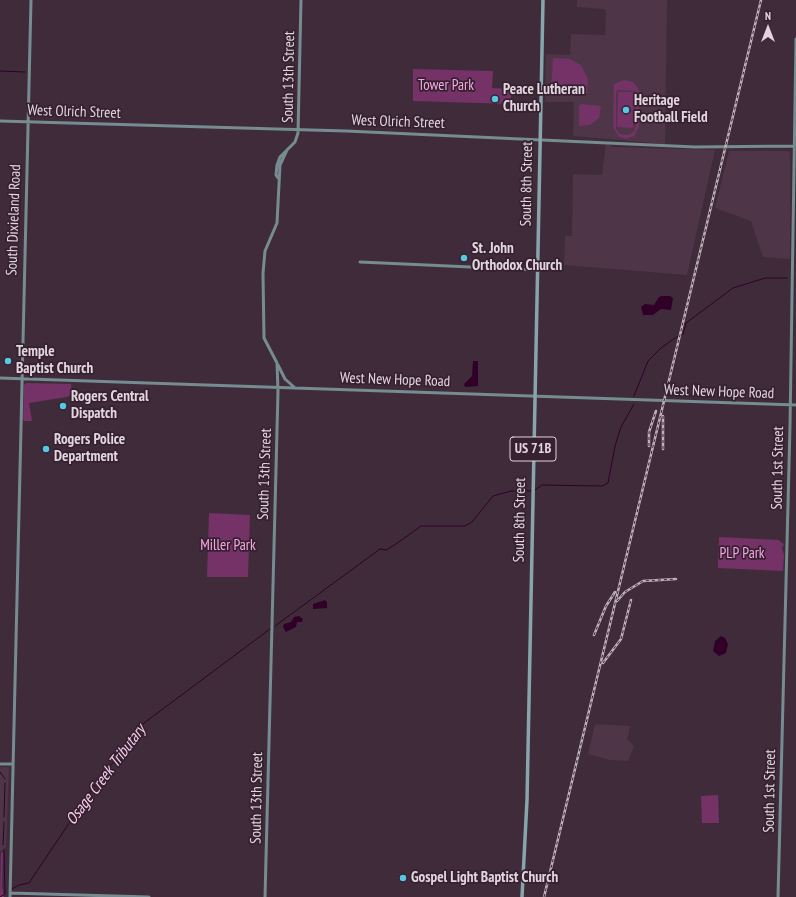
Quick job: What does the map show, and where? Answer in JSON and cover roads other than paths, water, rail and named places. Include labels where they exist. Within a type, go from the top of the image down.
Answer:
[{"type":"main road","name":"South 8th Street","points":[[522,897],[526,808],[543,0]]},
{"type":"street","name":"South Dixieland Road","points":[[10,895],[31,0]]},
{"type":"street","name":"South 13th Street","points":[[265,897],[278,386],[277,363],[264,338],[263,293],[265,250],[277,223],[277,165],[280,157],[295,142],[298,129],[301,0]]},
{"type":"street","name":"South 1st Street","points":[[778,897],[790,406],[796,39]]},
{"type":"street","name":"West Olrich Street","points":[[0,121],[298,129],[695,147],[794,146]]},
{"type":"street","points":[[360,262],[537,270]]},
{"type":"street","points":[[277,363],[285,379],[294,387]]},
{"type":"street","name":"West New Hope Road","points":[[0,378],[278,386],[534,397],[796,405]]},
{"type":"street","points":[[0,764],[13,764]]},
{"type":"street","points":[[10,895],[150,897]]},
{"type":"waterway","points":[[0,71],[25,72]]},
{"type":"waterway","name":"Osage Creek Tributary","points":[[681,335],[683,334],[686,323],[733,288],[765,278],[787,278]]},
{"type":"waterway","name":"Osage Creek Tributary","points":[[634,396],[648,361],[661,348],[678,336]]},
{"type":"waterway","name":"Osage Creek Tributary","points":[[535,490],[542,485],[602,486],[608,483],[615,446],[621,427],[634,404]]},
{"type":"waterway","name":"Osage Creek Tributary","points":[[275,626],[380,549],[386,550],[421,526],[465,526],[472,522],[493,496],[511,491],[531,491]]},
{"type":"waterway","name":"Osage Creek Tributary","points":[[12,889],[19,885],[29,883],[90,792],[144,723],[270,629]]},
{"type":"waterway","points":[[0,772],[5,779]]},
{"type":"waterway","points":[[4,817],[5,783]]},
{"type":"waterway","points":[[3,845],[4,822]]},
{"type":"waterway","points":[[0,897],[5,894],[4,850]]},
{"type":"railway","points":[[544,897],[761,0]]},
{"type":"railway","points":[[649,446],[649,432],[656,411]]},
{"type":"railway","points":[[663,416],[663,449]]},
{"type":"railway","points":[[617,601],[625,592],[643,581],[676,579]]},
{"type":"railway","points":[[594,635],[606,606],[615,592]]},
{"type":"railway","points":[[603,663],[621,639],[631,600]]},
{"type":"place","name":"Peace Lutheran Church","points":[[495,99]]},
{"type":"place","name":"Heritage Football Field","points":[[626,110]]},
{"type":"place","name":"St. John Orthodox Church","points":[[464,258]]},
{"type":"place","name":"Temple Baptist Church","points":[[8,361]]},
{"type":"place","name":"Rogers Central Dispatch","points":[[63,406]]},
{"type":"place","name":"Rogers Police Department","points":[[46,449]]},
{"type":"place","name":"Gospel Light Baptist Church","points":[[403,878]]},
{"type":"park label","name":"Tower Park","points":[[446,86]]},
{"type":"park label","name":"Miller Park","points":[[228,546]]},
{"type":"park label","name":"PLP Park","points":[[742,554]]}]
